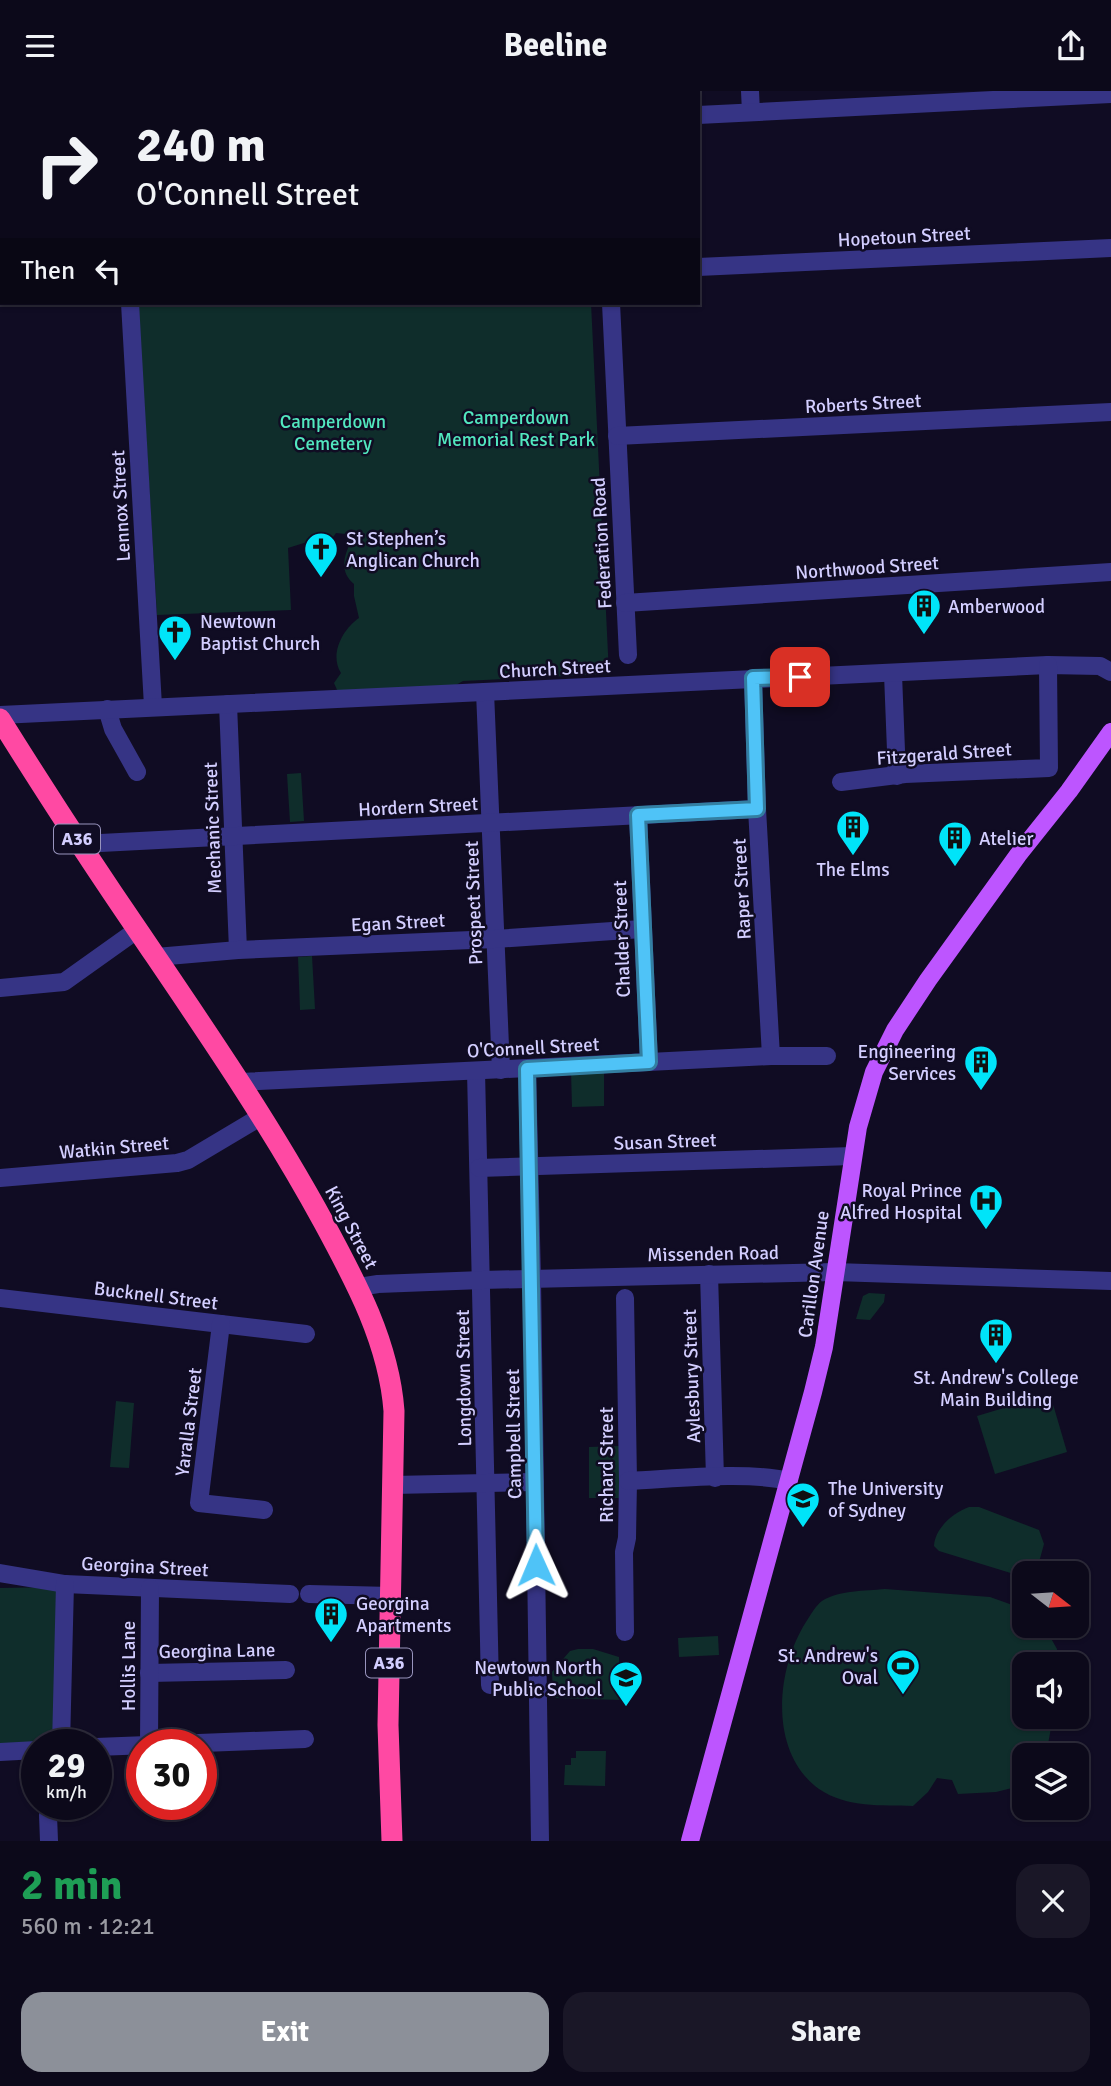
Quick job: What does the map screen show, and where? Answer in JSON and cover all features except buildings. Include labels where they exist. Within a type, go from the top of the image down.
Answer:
[{"type":"highway","name":"King Street","points":[[0,717],[137,930],[241,1082],[301,1180],[359,1287],[387,1367],[392,1388],[393,1485],[388,1725],[392,1841]]},
{"type":"main road","name":"Carillon Avenue","points":[[690,1841],[824,1347],[852,1156],[871,1081],[895,1030],[1018,855],[1111,732]]},
{"type":"street","points":[[750,91],[751,112]]},
{"type":"street","points":[[700,115],[1111,94]]},
{"type":"street","name":"Hopetoun Street","points":[[700,267],[1111,248]]},
{"type":"street","name":"Lennox Street","points":[[130,305],[153,706]]},
{"type":"street","name":"Federation Road","points":[[611,305],[628,655]]},
{"type":"street","name":"Roberts Street","points":[[617,436],[1111,412]]},
{"type":"street","name":"Northwood Street","points":[[625,604],[1111,572]]},
{"type":"street","name":"Church Street","points":[[0,717],[153,706],[1048,666],[1100,666],[1111,672]]},
{"type":"street","name":"Fitzgerald Street","points":[[841,782],[897,776],[1049,768],[1048,666]]},
{"type":"street","points":[[893,674],[897,776]]},
{"type":"street","name":"Raper Street","points":[[753,678],[757,809],[771,1056]]},
{"type":"street","name":"Prospect Street","points":[[485,692],[501,1070]]},
{"type":"street","name":"Mechanic Street","points":[[228,703],[239,950]]},
{"type":"street","points":[[107,709],[113,729],[137,772]]},
{"type":"street","name":"Hordern Street","points":[[81,844],[757,809]]},
{"type":"street","name":"Chalder Street","points":[[638,815],[649,1062]]},
{"type":"street","name":"Egan Street","points":[[156,957],[239,950],[495,939],[642,929]]},
{"type":"street","points":[[0,988],[64,982],[137,930]]},
{"type":"street","name":"O'Connell Street","points":[[241,1082],[771,1056],[827,1056]]},
{"type":"street","name":"Campbell Street","points":[[527,1069],[533,1279],[540,1841]]},
{"type":"street","name":"Longdown Street","points":[[476,1071],[490,1685]]},
{"type":"street","name":"Watkin Street","points":[[0,1178],[177,1163],[188,1160],[262,1116]]},
{"type":"street","name":"Susan Street","points":[[479,1168],[852,1156]]},
{"type":"street","name":"Missenden Road","points":[[359,1287],[482,1280],[835,1272],[1111,1281]]},
{"type":"street","name":"Aylesbury Street","points":[[709,1274],[715,1478]]},
{"type":"street","name":"Bucknell Street","points":[[0,1298],[306,1334]]},
{"type":"street","name":"Richard Street","points":[[625,1298],[628,1481],[627,1538],[624,1552],[625,1632]]},
{"type":"street","name":"Yaralla Street","points":[[221,1324],[199,1503],[264,1510]]},
{"type":"street","points":[[628,1481],[772,1478],[789,1481]]},
{"type":"street","points":[[393,1485],[535,1482]]},
{"type":"street","name":"Georgina Street","points":[[0,1573],[65,1584],[290,1594]]},
{"type":"street","points":[[61,1729],[65,1584]]},
{"type":"street","name":"Hollis Lane","points":[[149,1729],[150,1588]]},
{"type":"street","points":[[309,1594],[391,1596]]},
{"type":"street","name":"Georgina Lane","points":[[149,1673],[286,1670]]},
{"type":"street","points":[[217,1741],[305,1738]]},
{"type":"street","points":[[0,1752],[21,1751]]},
{"type":"street","points":[[48,1820],[49,1841]]},
{"type":"green space","points":[[138,305],[591,305],[609,674],[463,681],[454,686],[338,692],[334,683],[341,673],[336,658],[337,650],[343,635],[359,618],[354,584],[345,569],[345,558],[351,541],[346,534],[336,533],[329,543],[307,542],[288,548],[291,610],[157,615]]},
{"type":"green space","points":[[301,773],[304,821],[290,822],[287,774]]},
{"type":"green space","points":[[312,956],[315,1009],[300,1010],[298,957]]},
{"type":"green space","points":[[571,1071],[604,1071],[604,1106],[572,1107]]},
{"type":"green space","points":[[869,1293],[885,1294],[884,1302],[870,1320],[856,1319],[863,1296]]},
{"type":"green space","points":[[1050,1394],[1067,1452],[995,1474],[977,1416]]},
{"type":"green space","points":[[116,1401],[134,1403],[129,1468],[110,1467]]},
{"type":"green space","points":[[620,1446],[620,1498],[589,1498],[589,1447]]},
{"type":"green space","points":[[969,1507],[979,1507],[1039,1530],[1044,1544],[1039,1561],[1012,1561],[1012,1573],[939,1551],[934,1546],[935,1539],[941,1527]]},
{"type":"green space","points":[[58,1587],[54,1729],[21,1729],[21,1747],[0,1749],[0,1588]]},
{"type":"green space","name":"St. Andrew's Oval","points":[[885,1589],[990,1597],[1012,1605],[1012,1638],[1051,1638],[1057,1652],[1012,1652],[1012,1729],[1051,1729],[1048,1743],[1012,1743],[1012,1788],[996,1792],[958,1794],[952,1780],[937,1778],[928,1792],[913,1806],[877,1805],[841,1800],[819,1789],[803,1773],[791,1754],[785,1732],[783,1686],[788,1663],[806,1622],[822,1601],[844,1593]]},
{"type":"green space","points":[[718,1636],[719,1655],[679,1657],[678,1638]]},
{"type":"green space","points":[[593,1649],[619,1657],[621,1700],[553,1698],[552,1672],[570,1651]]},
{"type":"green space","points":[[576,1751],[606,1751],[605,1786],[564,1785],[565,1765],[571,1765],[571,1758],[576,1758]]},
{"type":"place","name":"St Stephen’s Anglican Church","points":[[321,579]]},
{"type":"place","name":"Amberwood","points":[[924,636]]},
{"type":"place","name":"Newtown Baptist Church","points":[[175,662]]},
{"type":"place","name":"The Elms","points":[[853,857]]},
{"type":"place","name":"Atelier","points":[[955,868]]},
{"type":"place","name":"Engineering Services","points":[[981,1092]]},
{"type":"place","name":"Royal Prince Alfred Hospital","points":[[986,1231]]},
{"type":"place","name":"St. Andrew's College Main Building","points":[[996,1365]]},
{"type":"place","name":"The University of Sydney","points":[[803,1529]]},
{"type":"place","name":"Georgina Apartments","points":[[331,1644]]},
{"type":"place","name":"St. Andrew's Oval","points":[[903,1696]]},
{"type":"place","name":"Newtown North Public School","points":[[626,1708]]},
{"type":"route","points":[[536,1565],[533,1279],[527,1069],[649,1062],[638,815],[757,809],[753,678],[800,677]]},
{"type":"park label","name":"Camperdown Memorial Rest Park","points":[[516,428]]},
{"type":"park label","name":"Camperdown Cemetery","points":[[333,432]]}]
